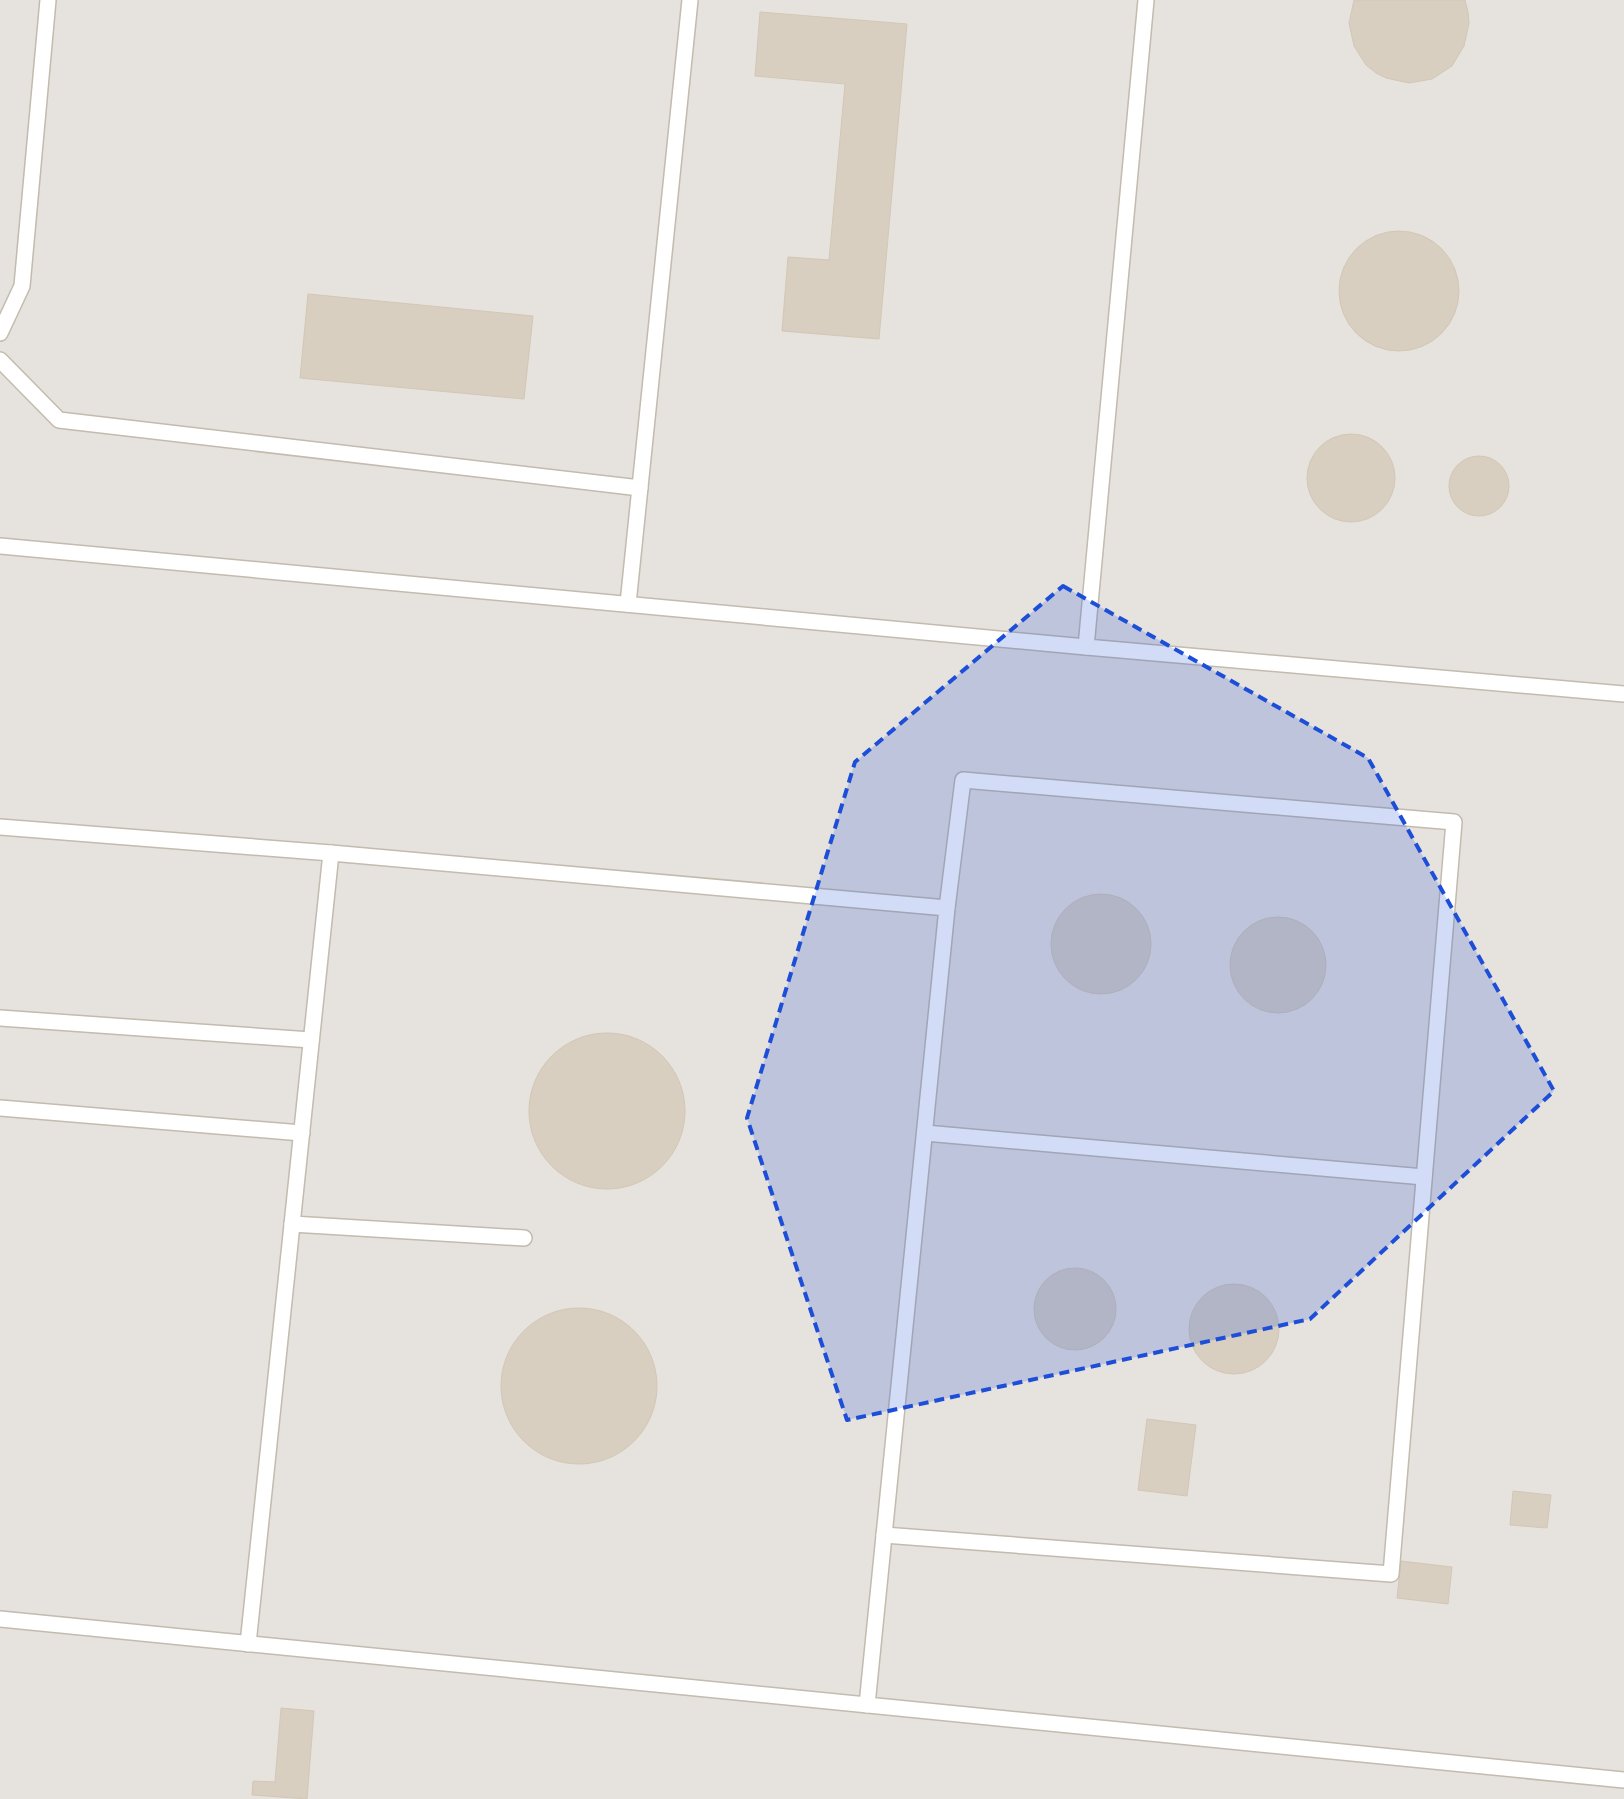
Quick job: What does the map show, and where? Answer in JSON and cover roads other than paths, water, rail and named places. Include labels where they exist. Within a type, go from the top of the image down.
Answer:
[{"type":"lane","points":[[0,333],[22,286],[48,0]]},
{"type":"lane","points":[[628,604],[690,0]]},
{"type":"lane","points":[[1086,647],[1146,0]]},
{"type":"lane","points":[[0,360],[59,420],[640,488]]},
{"type":"lane","points":[[0,546],[1086,647],[1624,694]]},
{"type":"lane","points":[[867,1705],[884,1535],[925,1134],[947,908],[963,780],[1454,822],[1391,1574],[884,1535]]},
{"type":"lane","points":[[0,827],[331,853],[947,908]]},
{"type":"lane","points":[[248,1644],[331,853]]},
{"type":"lane","points":[[0,1018],[311,1040]]},
{"type":"lane","points":[[0,1108],[302,1134]]},
{"type":"lane","points":[[925,1134],[1424,1177]]},
{"type":"lane","points":[[292,1224],[524,1238]]},
{"type":"lane","points":[[0,1620],[1624,1780]]}]
